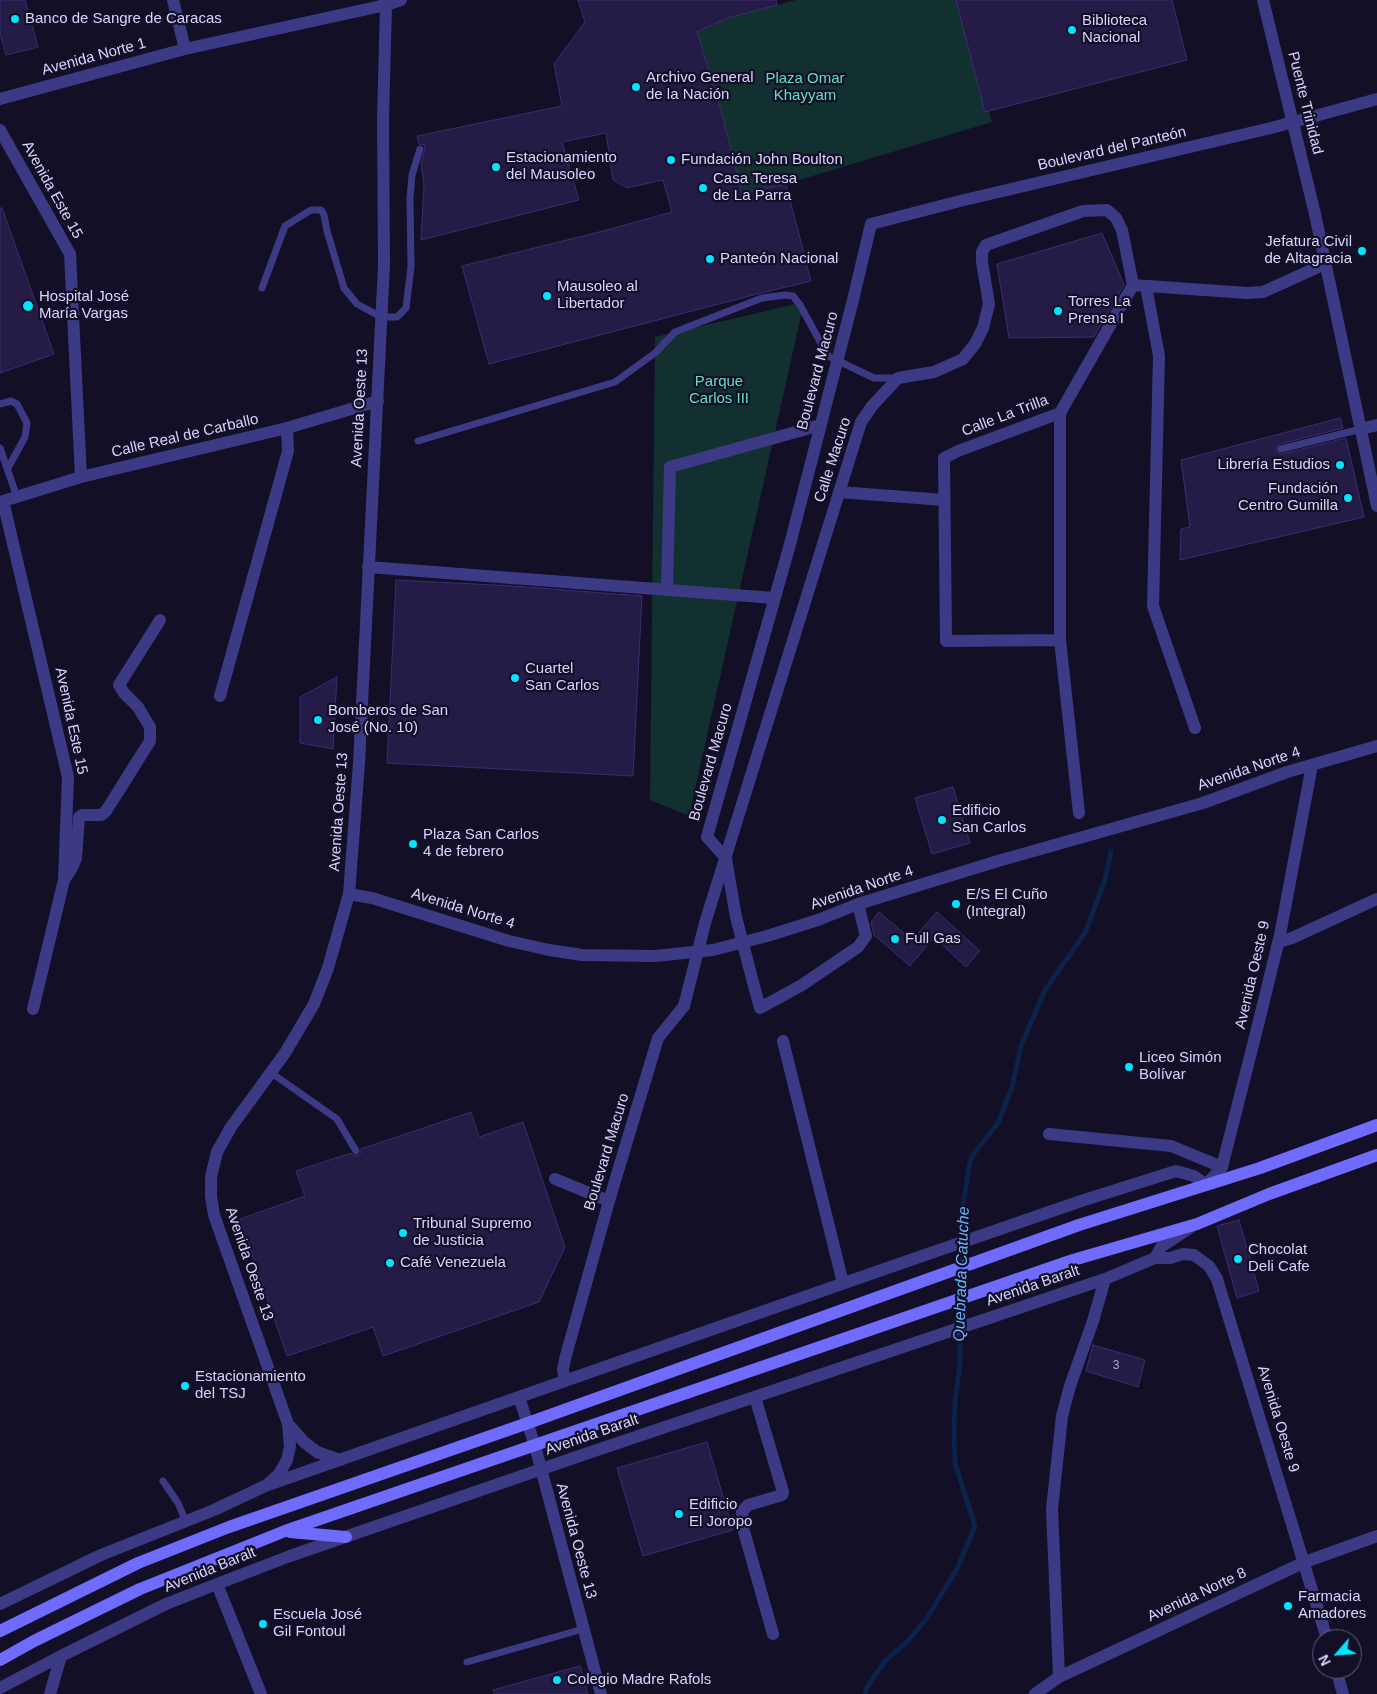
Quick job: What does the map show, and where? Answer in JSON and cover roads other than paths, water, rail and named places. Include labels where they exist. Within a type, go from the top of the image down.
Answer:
[{"type":"main road","points":[[0,1630],[138,1562],[311,1498],[528,1423],[1079,1224],[1260,1168],[1377,1125]]},
{"type":"main road","name":"Avenida Baralt","points":[[0,1660],[34,1641],[140,1589],[285,1531],[1073,1260],[1197,1224],[1269,1194],[1377,1155]]},
{"type":"main road","points":[[285,1531],[346,1536]]},
{"type":"street","points":[[172,0],[184,49]]},
{"type":"street","name":"Avenida Norte 1","points":[[0,99],[184,49],[401,0]]},
{"type":"street","name":"Puente Trinidad","points":[[1263,0],[1315,214],[1377,506]]},
{"type":"street","name":"Avenida Oeste 13","points":[[265,1486],[279,1474],[287,1460],[290,1447],[288,1424],[214,1214],[211,1196],[211,1177],[221,1143],[238,1116],[285,1053],[314,1004],[328,968],[349,894],[359,762],[384,265],[383,119],[386,2]]},
{"type":"street","name":"Boulevard del Panteón","points":[[960,201],[1271,128],[1377,99]]},
{"type":"street","name":"Avenida Este 15","points":[[0,130],[70,254],[81,477]]},
{"type":"street","name":"Boulevard Macuro","points":[[565,1381],[563,1370],[565,1359],[609,1201],[658,1038],[684,1006],[705,923],[725,857],[707,837],[821,425],[871,224],[960,201]]},
{"type":"street","points":[[898,378],[934,372],[963,359],[976,344],[983,328],[989,304],[982,262],[982,252],[986,245],[1083,211],[1106,210],[1116,218],[1122,230],[1140,286],[1159,356],[1153,606],[1195,728]]},
{"type":"street","points":[[1140,286],[1247,293],[1263,292],[1326,263]]},
{"type":"street","name":"Calle La Trilla","points":[[1060,640],[946,641],[944,458],[1060,413],[1140,286]]},
{"type":"street","name":"Calle Macuro","points":[[725,857],[860,422],[898,378]]},
{"type":"street","name":"Calle Real de Carballo","points":[[2,501],[81,477],[287,428],[378,401]]},
{"type":"street","points":[[1060,413],[1060,640],[1079,813]]},
{"type":"street","points":[[667,590],[670,468],[821,425]]},
{"type":"street","points":[[1361,429],[1377,425]]},
{"type":"street","points":[[220,696],[288,451],[287,428]]},
{"type":"street","points":[[839,492],[944,500]]},
{"type":"street","name":"Avenida Este 15","points":[[2,501],[68,777],[64,880],[33,1009]]},
{"type":"street","points":[[368,567],[774,598]]},
{"type":"street","points":[[64,880],[76,858],[80,817],[82,815],[101,815],[106,811],[150,741],[150,727],[138,707],[124,694],[119,685],[160,620]]},
{"type":"street","name":"Avenida Norte 4","points":[[349,894],[372,898],[509,941],[549,950],[614,956],[655,956],[726,948],[818,920],[858,904],[1008,858],[1203,803],[1288,772],[1377,746]]},
{"type":"street","name":"Avenida Oeste 9","points":[[1206,1185],[1222,1168],[1279,942],[1312,765]]},
{"type":"street","points":[[725,857],[736,917],[760,1008],[802,985],[858,947],[866,936],[858,904]]},
{"type":"street","points":[[1279,942],[1301,934],[1377,899]]},
{"type":"street","points":[[783,1041],[843,1283]]},
{"type":"street","points":[[1049,1134],[1171,1146],[1222,1168]]},
{"type":"street","points":[[0,1604],[101,1555],[186,1522],[265,1486],[843,1283],[1081,1201],[1176,1171],[1194,1176],[1206,1185]]},
{"type":"street","points":[[555,1179],[609,1201]]},
{"type":"street","name":"Avenida Baralt","points":[[0,1688],[166,1604],[217,1584],[346,1536],[1105,1279],[1155,1258],[1161,1247],[1197,1224]]},
{"type":"street","name":"Avenida Oeste 9","points":[[1155,1258],[1170,1258],[1183,1254],[1194,1255],[1209,1266],[1218,1279],[1324,1629]]},
{"type":"street","points":[[1059,1677],[1052,1509],[1062,1416],[1105,1279]]},
{"type":"street","name":"Avenida Oeste 13","points":[[519,1397],[535,1446],[601,1694]]},
{"type":"street","points":[[755,1397],[782,1492],[779,1496],[748,1505],[742,1512],[743,1528],[773,1634]]},
{"type":"street","name":"Avenida Oeste 13","points":[[288,1424],[304,1442],[317,1452],[340,1460]]},
{"type":"street","name":"Avenida Norte 8","points":[[1035,1694],[1059,1677],[1305,1562],[1377,1536]]},
{"type":"street","points":[[217,1584],[260,1694]]},
{"type":"street","points":[[51,1693],[60,1656]]},
{"type":"street","points":[[1339,1679],[1343,1694]]},
{"type":"lane","points":[[262,288],[285,226],[311,210],[321,210],[344,288],[357,304],[381,317],[394,318],[406,308],[411,267],[410,198],[412,175],[420,149]]},
{"type":"lane","points":[[418,441],[615,382],[655,353],[675,332],[762,298],[785,295],[793,296],[800,305],[828,356],[874,378],[898,378]]},
{"type":"lane","points":[[0,404],[11,401],[17,404],[27,423],[26,437],[8,468]]},
{"type":"lane","points":[[1281,449],[1361,429]]},
{"type":"lane","points":[[0,448],[18,497]]},
{"type":"lane","points":[[270,1072],[337,1119],[356,1151]]},
{"type":"lane","points":[[163,1481],[178,1503],[186,1522]]},
{"type":"lane","points":[[467,1662],[583,1629]]},
{"type":"waterway","name":"Quebrada Catuche","points":[[865,1694],[867,1687],[885,1661],[907,1642],[927,1618],[957,1569],[975,1526],[955,1463],[954,1432],[955,1402],[960,1363],[960,1223],[970,1162],[972,1156],[998,1123],[1012,1087],[1021,1046],[1045,990],[1085,933],[1105,880],[1111,851]]},
{"type":"place","name":"Banco de Sangre de Caracas","points":[[15,19]]},
{"type":"place","name":"Biblioteca Nacional","points":[[1072,30]]},
{"type":"place","name":"Archivo General de la Nación","points":[[636,87]]},
{"type":"place","name":"Fundación John Boulton","points":[[671,160]]},
{"type":"place","name":"Estacionamiento del Mausoleo","points":[[496,167]]},
{"type":"place","name":"Casa Teresa de La Parra","points":[[703,188]]},
{"type":"place","name":"Jefatura Civil de Altagracia","points":[[1362,251]]},
{"type":"place","name":"Panteón Nacional","points":[[710,259]]},
{"type":"place","name":"Mausoleo al Libertador","points":[[547,296]]},
{"type":"place","name":"Hospital José María Vargas","points":[[28,306]]},
{"type":"place","name":"Torres La Prensa I","points":[[1058,311]]},
{"type":"place","name":"Librería Estudios","points":[[1340,465]]},
{"type":"place","name":"Fundación Centro Gumilla","points":[[1348,498]]},
{"type":"place","name":"Cuartel San Carlos","points":[[515,678]]},
{"type":"place","name":"Bomberos de San José (No. 10)","points":[[318,720]]},
{"type":"place","name":"Edificio San Carlos","points":[[942,820]]},
{"type":"place","name":"Plaza San Carlos 4 de febrero","points":[[413,844]]},
{"type":"place","name":"E/S El Cuño (Integral)","points":[[956,904]]},
{"type":"place","name":"Full Gas","points":[[895,939]]},
{"type":"place","name":"Liceo Simón Bolívar","points":[[1129,1067]]},
{"type":"place","name":"Tribunal Supremo de Justicia","points":[[403,1233]]},
{"type":"place","name":"Chocolat Deli Cafe","points":[[1238,1259]]},
{"type":"place","name":"Café Venezuela","points":[[390,1263]]},
{"type":"place","name":"Estacionamiento del TSJ","points":[[185,1386]]},
{"type":"place","name":"Edificio El Joropo","points":[[679,1514]]},
{"type":"place","name":"Farmacia Amadores","points":[[1288,1606]]},
{"type":"place","name":"Escuela José Gil Fontoul","points":[[263,1624]]},
{"type":"place","name":"Colegio Madre Rafols","points":[[557,1680]]},
{"type":"park label","name":"Plaza Omar Khayyam","points":[[805,88]]},
{"type":"park label","name":"Parque Carlos III","points":[[719,390]]}]
